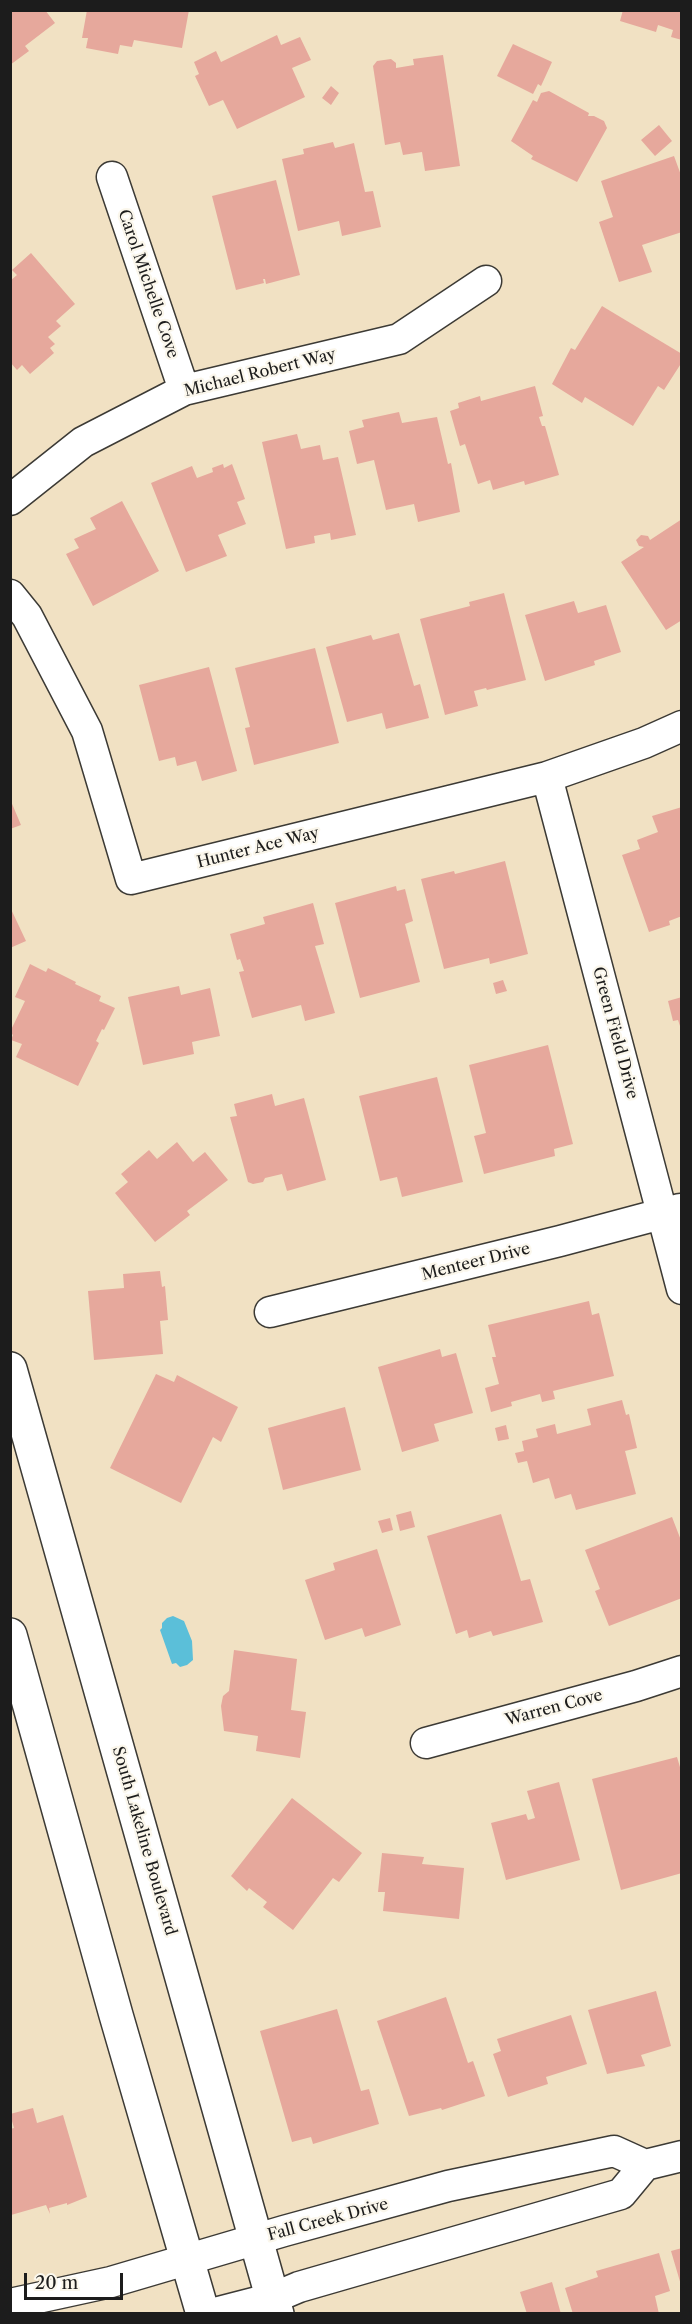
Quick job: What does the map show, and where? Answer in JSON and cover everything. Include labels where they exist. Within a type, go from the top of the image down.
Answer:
[{"type":"main road","name":"South Lakeline Boulevard","points":[[10,1369],[275,2306]]},
{"type":"main road","points":[[10,1635],[119,2026],[203,2313]]},
{"type":"street","name":"Carol Michelle Cove","points":[[112,177],[184,390]]},
{"type":"street","name":"Michael Robert Way","points":[[10,500],[83,442],[184,390],[399,339],[486,282]]},
{"type":"street","name":"Hunter Ace Way","points":[[10,595],[27,616],[87,731],[131,879],[547,777],[644,743],[681,726]]},
{"type":"street","name":"Green Field Drive","points":[[547,777],[672,1211],[681,1289]]},
{"type":"street","name":"Menteer Drive","points":[[270,1312],[560,1241],[672,1211]]},
{"type":"street","name":"Warren Cove","points":[[426,1743],[636,1686],[681,1671]]},
{"type":"street","name":"Fall Creek Drive","points":[[10,2304],[111,2282],[448,2186],[614,2151],[645,2165]]},
{"type":"street","points":[[211,2313],[275,2306],[299,2286],[621,2194],[645,2165],[681,2156]]},
{"type":"water","points":[[173,1616],[184,1621],[192,1641],[193,1660],[180,1667],[176,1663],[172,1664],[160,1630],[162,1623]]},
{"type":"building","points":[[10,10],[45,10],[55,23],[25,46],[29,51],[10,65]]},
{"type":"building","points":[[87,10],[189,10],[182,48],[134,40],[132,47],[120,45],[118,54],[86,48],[88,38],[82,38]]},
{"type":"building","points":[[623,10],[682,10],[682,40],[671,37],[673,30],[658,25],[656,32],[620,21]]},
{"type":"building","points":[[277,35],[281,45],[300,37],[311,60],[292,68],[305,97],[237,129],[223,100],[209,106],[195,76],[199,74],[194,62],[216,51],[221,62]]},
{"type":"building","points":[[513,44],[552,62],[541,86],[538,84],[533,94],[497,76]]},
{"type":"building","points":[[443,55],[460,166],[425,171],[422,152],[403,155],[400,142],[385,145],[373,66],[377,61],[391,59],[396,63],[396,68],[414,65],[413,59]]},
{"type":"building","points":[[331,86],[339,93],[331,105],[322,98]]},
{"type":"building","points":[[549,91],[589,113],[588,116],[604,121],[607,128],[577,182],[531,159],[533,156],[511,141],[533,100],[537,102],[541,93]]},
{"type":"building","points":[[659,125],[672,141],[655,156],[641,140]]},
{"type":"building","points":[[333,142],[335,148],[354,143],[365,192],[373,191],[381,227],[342,236],[339,221],[298,231],[282,159],[304,154],[303,149]]},
{"type":"building","points":[[674,156],[682,178],[682,232],[642,245],[652,272],[619,282],[599,222],[613,217],[601,181]]},
{"type":"building","points":[[276,180],[300,275],[266,284],[263,279],[264,283],[236,290],[212,196]]},
{"type":"building","points":[[31,253],[75,304],[56,321],[61,326],[48,337],[55,344],[50,348],[54,353],[30,374],[22,365],[17,370],[10,362],[10,281],[17,275],[12,270]]},
{"type":"building","points":[[602,306],[682,354],[682,362],[664,390],[658,386],[633,426],[585,397],[582,403],[552,384],[571,348],[575,350]]},
{"type":"building","points":[[535,386],[543,416],[539,417],[542,426],[545,426],[559,475],[525,485],[524,481],[493,490],[490,480],[478,484],[465,444],[460,446],[450,411],[459,408],[458,403],[480,396],[481,401]]},
{"type":"building","points":[[399,412],[402,423],[437,417],[448,464],[451,463],[460,512],[418,522],[414,504],[386,510],[374,460],[357,464],[349,431],[364,427],[362,420]]},
{"type":"building","points":[[297,434],[301,449],[320,445],[323,460],[338,457],[356,535],[331,540],[330,533],[314,536],[315,543],[286,549],[262,442]]},
{"type":"building","points":[[223,464],[224,468],[232,464],[245,499],[237,502],[246,524],[218,535],[227,556],[186,572],[151,483],[192,466],[197,478],[213,472],[212,468]]},
{"type":"building","points":[[122,501],[159,571],[93,606],[66,554],[79,548],[74,539],[96,529],[90,518]]},
{"type":"building","points":[[682,519],[682,620],[666,630],[621,562],[644,547],[639,546],[636,540],[641,535],[648,536],[650,540]]},
{"type":"building","points":[[504,593],[526,680],[474,691],[478,706],[445,715],[420,619],[470,606],[469,602]]},
{"type":"building","points":[[574,601],[578,613],[606,605],[621,652],[594,661],[595,665],[545,681],[525,615]]},
{"type":"building","points":[[399,633],[414,686],[420,684],[429,718],[386,729],[382,713],[347,722],[326,647],[371,635],[373,640]]},
{"type":"building","points":[[315,648],[339,743],[254,765],[245,728],[250,727],[235,668]]},
{"type":"building","points":[[209,667],[237,771],[202,781],[196,761],[177,766],[175,757],[159,761],[139,685]]},
{"type":"building","points":[[10,799],[21,825],[10,829]]},
{"type":"building","points":[[682,807],[682,916],[669,921],[670,925],[649,932],[622,855],[640,849],[637,840],[658,832],[652,816]]},
{"type":"building","points":[[505,861],[528,954],[490,964],[489,958],[444,969],[421,879],[454,871],[455,874]]},
{"type":"building","points":[[396,886],[397,891],[405,889],[413,921],[405,924],[420,982],[360,998],[335,903]]},
{"type":"building","points":[[313,903],[324,944],[315,946],[335,1013],[305,1021],[301,1005],[252,1018],[239,972],[244,971],[240,959],[237,960],[230,934],[265,924],[263,917]]},
{"type":"building","points":[[10,907],[26,941],[10,948]]},
{"type":"building","points":[[30,964],[46,972],[48,968],[76,982],[75,984],[101,996],[99,1001],[115,1008],[96,1041],[99,1043],[78,1086],[16,1057],[22,1044],[11,1040],[13,1035],[10,1032],[25,1001],[15,997]]},
{"type":"building","points":[[503,980],[507,991],[496,994],[493,983]]},
{"type":"building","points":[[179,986],[181,995],[210,988],[220,1036],[192,1042],[194,1054],[143,1065],[128,997]]},
{"type":"building","points":[[682,997],[681,1029],[678,1020],[673,1021],[668,1001]]},
{"type":"building","points":[[548,1045],[573,1144],[554,1149],[555,1156],[484,1174],[474,1136],[486,1133],[469,1065]]},
{"type":"building","points":[[437,1077],[463,1182],[402,1197],[397,1177],[380,1181],[359,1096]]},
{"type":"building","points":[[272,1094],[275,1106],[304,1098],[326,1180],[287,1191],[282,1174],[265,1178],[263,1182],[253,1184],[248,1182],[230,1117],[237,1116],[234,1104]]},
{"type":"building","points":[[177,1142],[193,1162],[205,1152],[228,1180],[187,1211],[190,1215],[155,1242],[115,1193],[128,1182],[121,1174],[149,1150],[157,1159]]},
{"type":"building","points":[[160,1271],[162,1287],[165,1286],[168,1320],[160,1321],[163,1354],[94,1360],[88,1291],[124,1288],[123,1274]]},
{"type":"building","points":[[589,1301],[592,1315],[599,1313],[614,1376],[553,1391],[555,1399],[542,1402],[540,1394],[511,1402],[512,1406],[491,1412],[485,1388],[499,1384],[492,1357],[496,1357],[488,1325]]},
{"type":"building","points":[[440,1349],[442,1357],[456,1353],[473,1413],[434,1424],[439,1441],[402,1452],[378,1367]]},
{"type":"building","points":[[156,1374],[174,1382],[177,1375],[238,1407],[221,1442],[213,1437],[181,1503],[110,1468]]},
{"type":"building","points":[[622,1400],[626,1415],[629,1414],[637,1448],[625,1451],[636,1494],[576,1510],[571,1494],[555,1499],[549,1478],[533,1483],[527,1461],[518,1463],[515,1453],[524,1451],[522,1441],[538,1437],[536,1429],[555,1424],[557,1434],[591,1425],[587,1409]]},
{"type":"building","points":[[345,1407],[361,1470],[283,1490],[268,1428]]},
{"type":"building","points":[[506,1425],[509,1439],[498,1441],[495,1428]]},
{"type":"building","points":[[411,1511],[415,1527],[400,1531],[396,1515]]},
{"type":"building","points":[[501,1514],[521,1581],[530,1579],[543,1622],[493,1636],[491,1631],[469,1638],[467,1630],[456,1634],[427,1536]]},
{"type":"building","points":[[672,1517],[682,1543],[682,1598],[609,1626],[595,1591],[600,1589],[585,1550]]},
{"type":"building","points":[[390,1518],[393,1530],[382,1533],[378,1521]]},
{"type":"building","points":[[377,1549],[401,1625],[365,1637],[362,1628],[325,1640],[305,1580],[335,1570],[333,1563]]},
{"type":"building","points":[[234,1650],[297,1659],[291,1710],[306,1712],[300,1758],[256,1751],[258,1736],[224,1731],[221,1706],[223,1696],[229,1691]]},
{"type":"building","points":[[677,1757],[682,1774],[682,1873],[621,1890],[592,1779]]},
{"type":"building","points":[[559,1782],[580,1860],[506,1880],[491,1823],[526,1814],[528,1820],[535,1818],[527,1791]]},
{"type":"building","points":[[292,1798],[362,1853],[339,1882],[333,1878],[293,1930],[263,1907],[267,1902],[249,1888],[247,1891],[231,1876]]},
{"type":"building","points":[[382,1853],[424,1857],[422,1864],[464,1868],[459,1919],[383,1911],[385,1892],[378,1892]]},
{"type":"building","points":[[656,1991],[671,2046],[641,2055],[645,2066],[607,2074],[588,2010]]},
{"type":"building","points":[[446,1997],[468,2063],[473,2061],[485,2096],[442,2110],[441,2108],[409,2116],[377,2021]]},
{"type":"building","points":[[337,2009],[361,2091],[369,2089],[379,2124],[313,2144],[311,2137],[292,2142],[260,2031]]},
{"type":"building","points":[[571,2015],[587,2064],[546,2077],[548,2084],[508,2097],[493,2054],[501,2051],[497,2039]]},
{"type":"building","points":[[33,2108],[37,2123],[63,2115],[87,2197],[67,2205],[67,2203],[49,2208],[50,2214],[46,2205],[11,2215],[10,2129],[14,2128],[10,2114]]},
{"type":"building","points":[[682,2248],[682,2285],[681,2285],[671,2251]]},
{"type":"building","points":[[659,2253],[670,2291],[655,2296],[659,2314],[573,2314],[565,2288],[598,2277],[596,2271]]},
{"type":"building","points":[[552,2282],[561,2314],[527,2314],[520,2292]]}]
